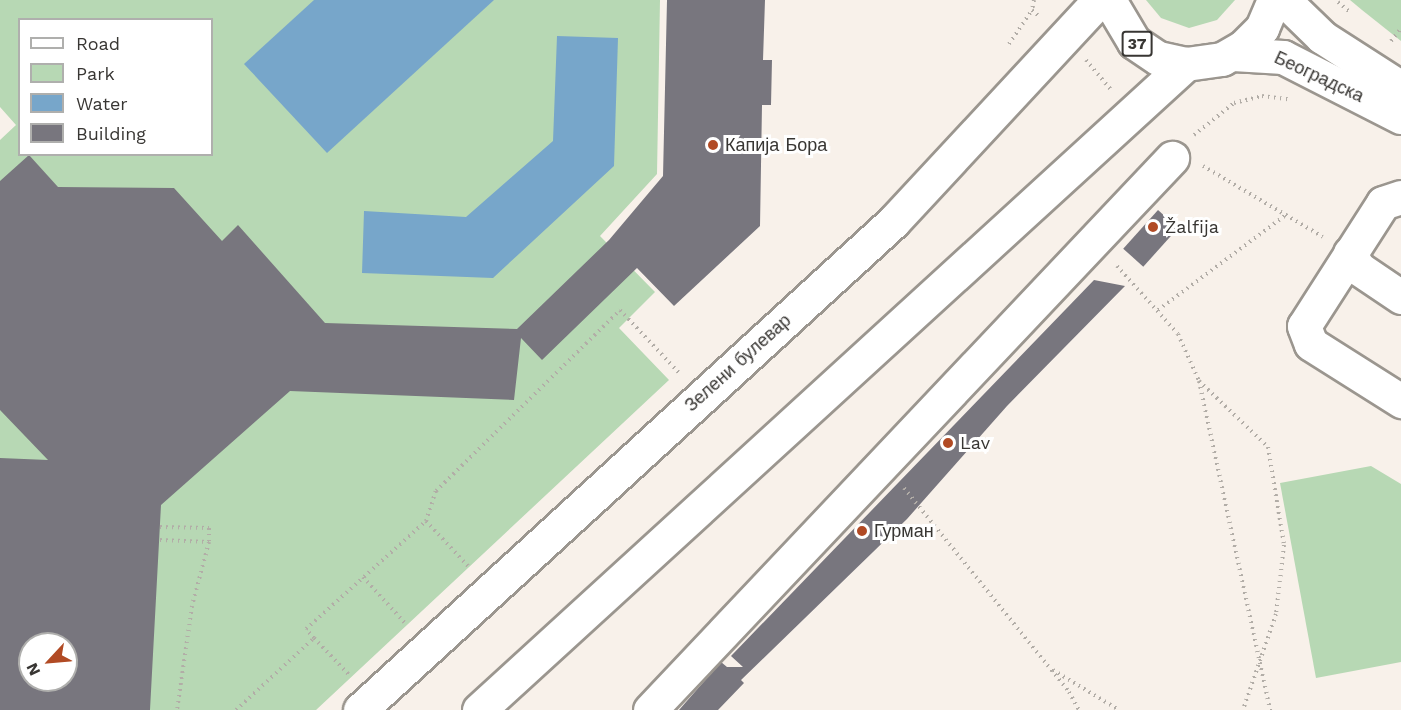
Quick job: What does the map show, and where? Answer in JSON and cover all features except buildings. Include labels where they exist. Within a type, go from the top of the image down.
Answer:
[{"type":"street","name":"Зелени булевар","points":[[358,696],[893,222],[1100,0]]},
{"type":"street","name":"37","points":[[1109,0],[1134,42],[1158,58],[1186,64],[1233,54],[1262,28],[1274,0]]},
{"type":"street","name":"Београдска","points":[[1284,0],[1322,37],[1401,88]]},
{"type":"street","name":"Београдска","points":[[1233,54],[1282,57],[1401,117]]},
{"type":"street","points":[[479,710],[1186,64]]},
{"type":"street","points":[[650,710],[882,466],[1089,241],[1172,158]]},
{"type":"street","points":[[1401,196],[1383,203],[1304,326],[1305,336],[1401,401]]},
{"type":"street","points":[[1350,253],[1358,268],[1401,297]]},
{"type":"path","points":[[1390,42],[1401,28]]},
{"type":"path","points":[[1158,310],[1286,214]]},
{"type":"path","points":[[1089,241],[1139,285],[1178,334],[1198,381],[1270,710]]},
{"type":"path","points":[[358,696],[306,629],[426,521],[436,491],[620,310],[683,377]]},
{"type":"path","points":[[1198,381],[1268,447],[1284,545],[1276,614],[1243,710]]},
{"type":"path","points":[[882,466],[927,511],[1049,667],[1078,710]]},
{"type":"path","points":[[426,521],[473,572]]},
{"type":"path","points":[[160,527],[209,528],[209,542],[192,606],[177,710]]},
{"type":"path","points":[[160,540],[209,542]]},
{"type":"path","points":[[363,577],[410,629]]},
{"type":"path","points":[[236,710],[314,638]]},
{"type":"path","points":[[1049,667],[1119,710]]},
{"type":"green space","points":[[0,0],[660,0],[657,174],[600,236],[655,292],[619,328],[669,380],[316,710],[0,710],[0,140],[16,125],[0,107]]},
{"type":"green space","points":[[1146,0],[1235,0],[1217,20],[1189,28],[1161,18]]},
{"type":"green space","points":[[1350,0],[1401,0],[1401,41],[1362,10]]},
{"type":"green space","points":[[1371,466],[1401,484],[1401,662],[1316,678],[1280,483]]},
{"type":"water","points":[[314,0],[494,0],[327,153],[244,64]]},
{"type":"water","points":[[557,36],[618,38],[614,166],[493,278],[362,273],[364,211],[466,217],[553,141]]},
{"type":"place","name":"Капија Бора","points":[[713,145]]},
{"type":"place","name":"Žalfija","points":[[1153,227]]},
{"type":"place","name":"Lav","points":[[948,443]]},
{"type":"place","name":"Гурман","points":[[862,531]]}]
